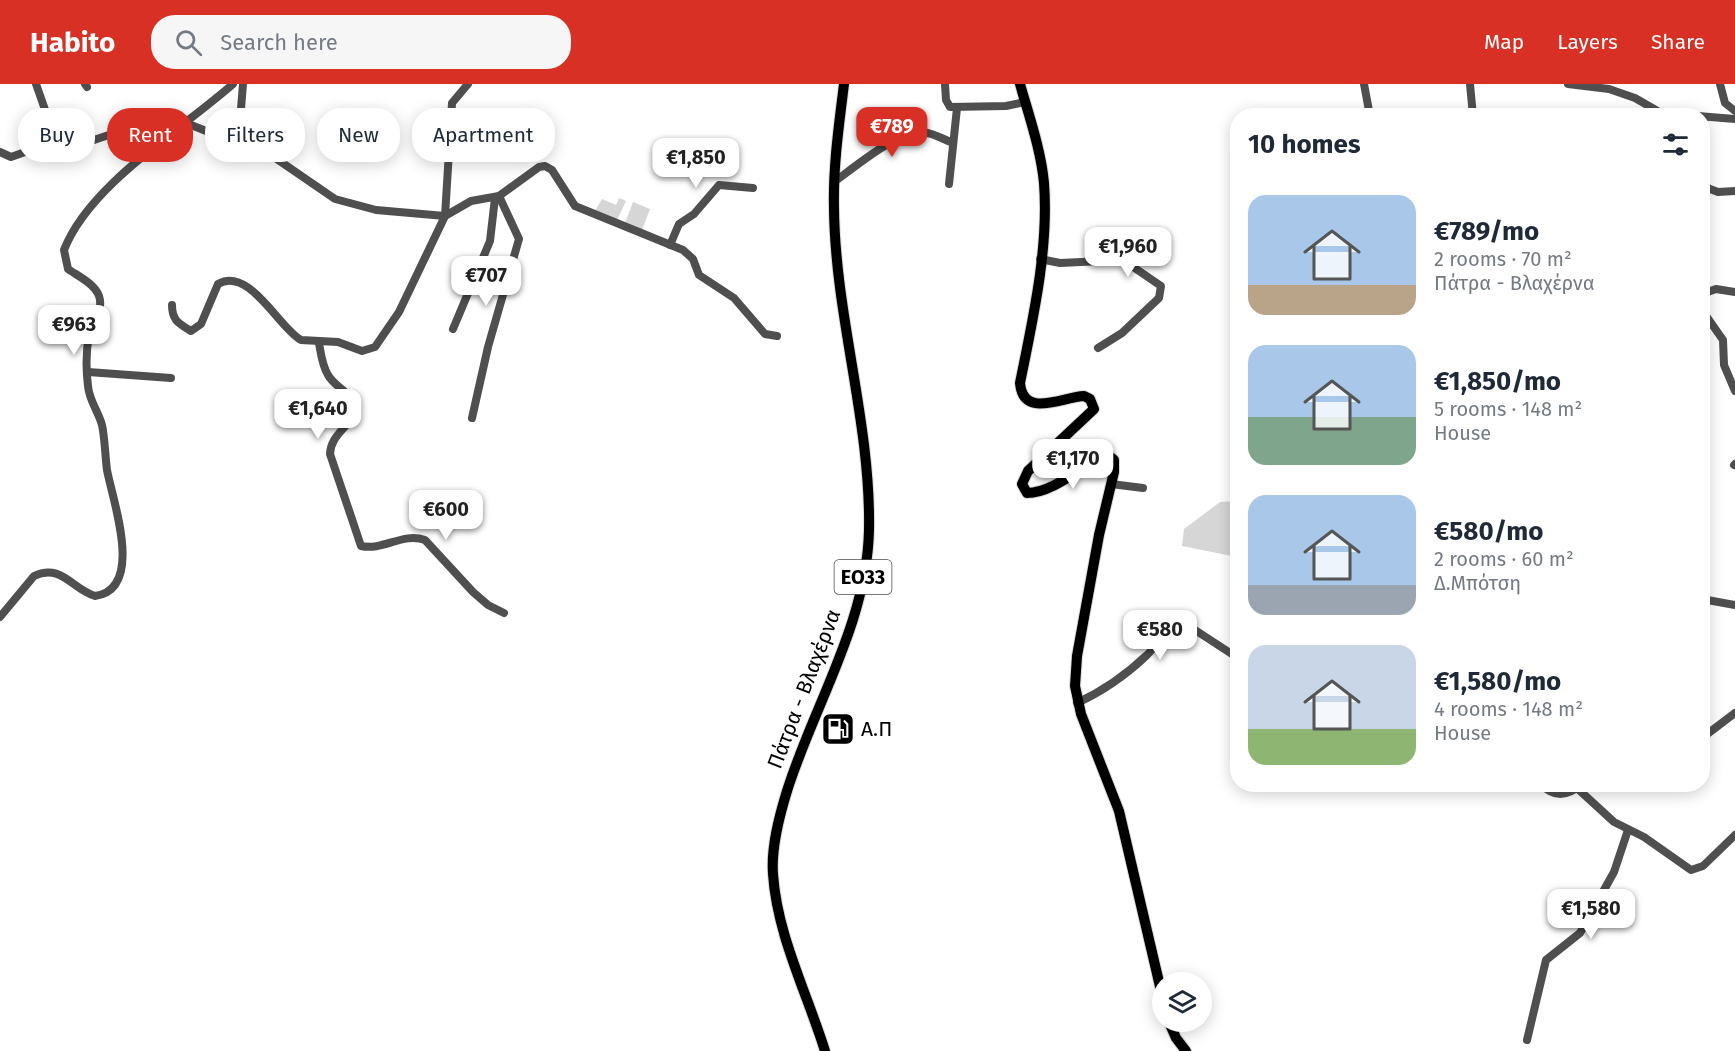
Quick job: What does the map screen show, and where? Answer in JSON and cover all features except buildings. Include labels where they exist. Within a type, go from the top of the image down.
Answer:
[{"type":"main road","name":"Πάτρα - Βλαχέρνα","points":[[825,1051],[781,922],[773,872],[776,838],[783,807],[800,751],[852,620],[867,558],[869,533],[866,463],[838,259],[834,182],[844,84]]},
{"type":"main road","points":[[1020,84],[1044,181],[1044,220],[1040,260],[1031,327],[1020,383],[1021,393],[1026,401],[1035,405],[1084,396],[1090,399],[1094,409],[1024,474],[1023,489],[1027,493],[1044,490],[1103,456],[1113,460],[1111,484],[1077,656],[1077,703],[1119,811],[1157,972]]},
{"type":"main road","points":[[1173,1032],[1186,1051]]},
{"type":"street","points":[[36,84],[44,108]]},
{"type":"street","points":[[193,117],[233,84]]},
{"type":"street","points":[[241,108],[243,84]]},
{"type":"street","points":[[172,304],[172,315],[177,323],[191,331],[201,324],[218,284],[227,281],[247,286],[259,296],[295,337],[308,343],[338,342],[362,351],[380,344],[399,312],[445,216],[452,103],[468,84]]},
{"type":"street","points":[[945,84],[946,100],[950,107],[1025,102]]},
{"type":"street","points":[[1364,84],[1368,108]]},
{"type":"street","points":[[1470,84],[1472,108]]},
{"type":"street","points":[[1568,84],[1609,89],[1635,98],[1652,108]]},
{"type":"street","points":[[1720,84],[1725,103],[1735,111]]},
{"type":"street","points":[[949,184],[957,108]]},
{"type":"street","points":[[1710,117],[1735,119]]},
{"type":"street","points":[[834,182],[892,142],[909,134],[921,132],[953,143]]},
{"type":"street","points":[[0,152],[11,157],[18,155]]},
{"type":"street","points":[[0,617],[34,576],[41,573],[64,576],[94,596],[110,591],[120,577],[123,566],[120,534],[107,469],[102,425],[89,394],[87,349],[90,332],[99,310],[99,295],[91,285],[68,269],[64,250],[78,223],[91,206],[139,162]]},
{"type":"street","points":[[281,162],[335,199],[376,210],[445,216],[471,201],[497,197],[539,166],[545,166],[552,170],[575,206],[670,245],[693,259],[699,275],[734,298],[765,334],[777,336]]},
{"type":"street","points":[[670,245],[679,224],[694,214],[719,186],[736,185],[753,188]]},
{"type":"street","points":[[1710,189],[1718,192],[1735,191]]},
{"type":"street","points":[[453,329],[490,242],[497,197]]},
{"type":"street","points":[[472,418],[488,347],[519,239],[497,197]]},
{"type":"street","points":[[1040,260],[1060,262],[1123,260],[1161,286],[1160,298],[1122,333],[1098,348]]},
{"type":"street","points":[[1710,291],[1716,289],[1735,292]]},
{"type":"street","points":[[1710,321],[1723,340],[1725,365],[1735,391]]},
{"type":"street","points":[[319,343],[321,360],[328,377],[348,394],[353,406],[351,419],[332,440],[330,454],[361,546],[369,548],[411,538],[425,540],[473,592],[488,605],[504,613]]},
{"type":"street","points":[[88,372],[171,378]]},
{"type":"street","points":[[1111,484],[1143,488]]},
{"type":"street","points":[[1710,600],[1735,605]]},
{"type":"street","points":[[1077,703],[1113,684],[1146,656],[1164,630],[1174,624],[1195,630],[1230,653]]},
{"type":"street","points":[[1710,732],[1735,713]]},
{"type":"street","points":[[1551,792],[1555,795],[1572,792]]},
{"type":"street","points":[[1584,792],[1600,811],[1628,830],[1644,837],[1678,862],[1695,870],[1735,835]]},
{"type":"street","points":[[1527,1040],[1546,960],[1580,933],[1614,872],[1628,830]]},
{"type":"shaded area","points":[[619,198],[626,201],[617,220],[595,211],[602,199],[616,205]]},
{"type":"shaded area","points":[[633,202],[650,209],[642,230],[625,223]]},
{"type":"shaded area","points":[[1230,501],[1230,556],[1182,546],[1184,529],[1220,502]]},
{"type":"place","name":"Α.Π","points":[[838,729]]}]
